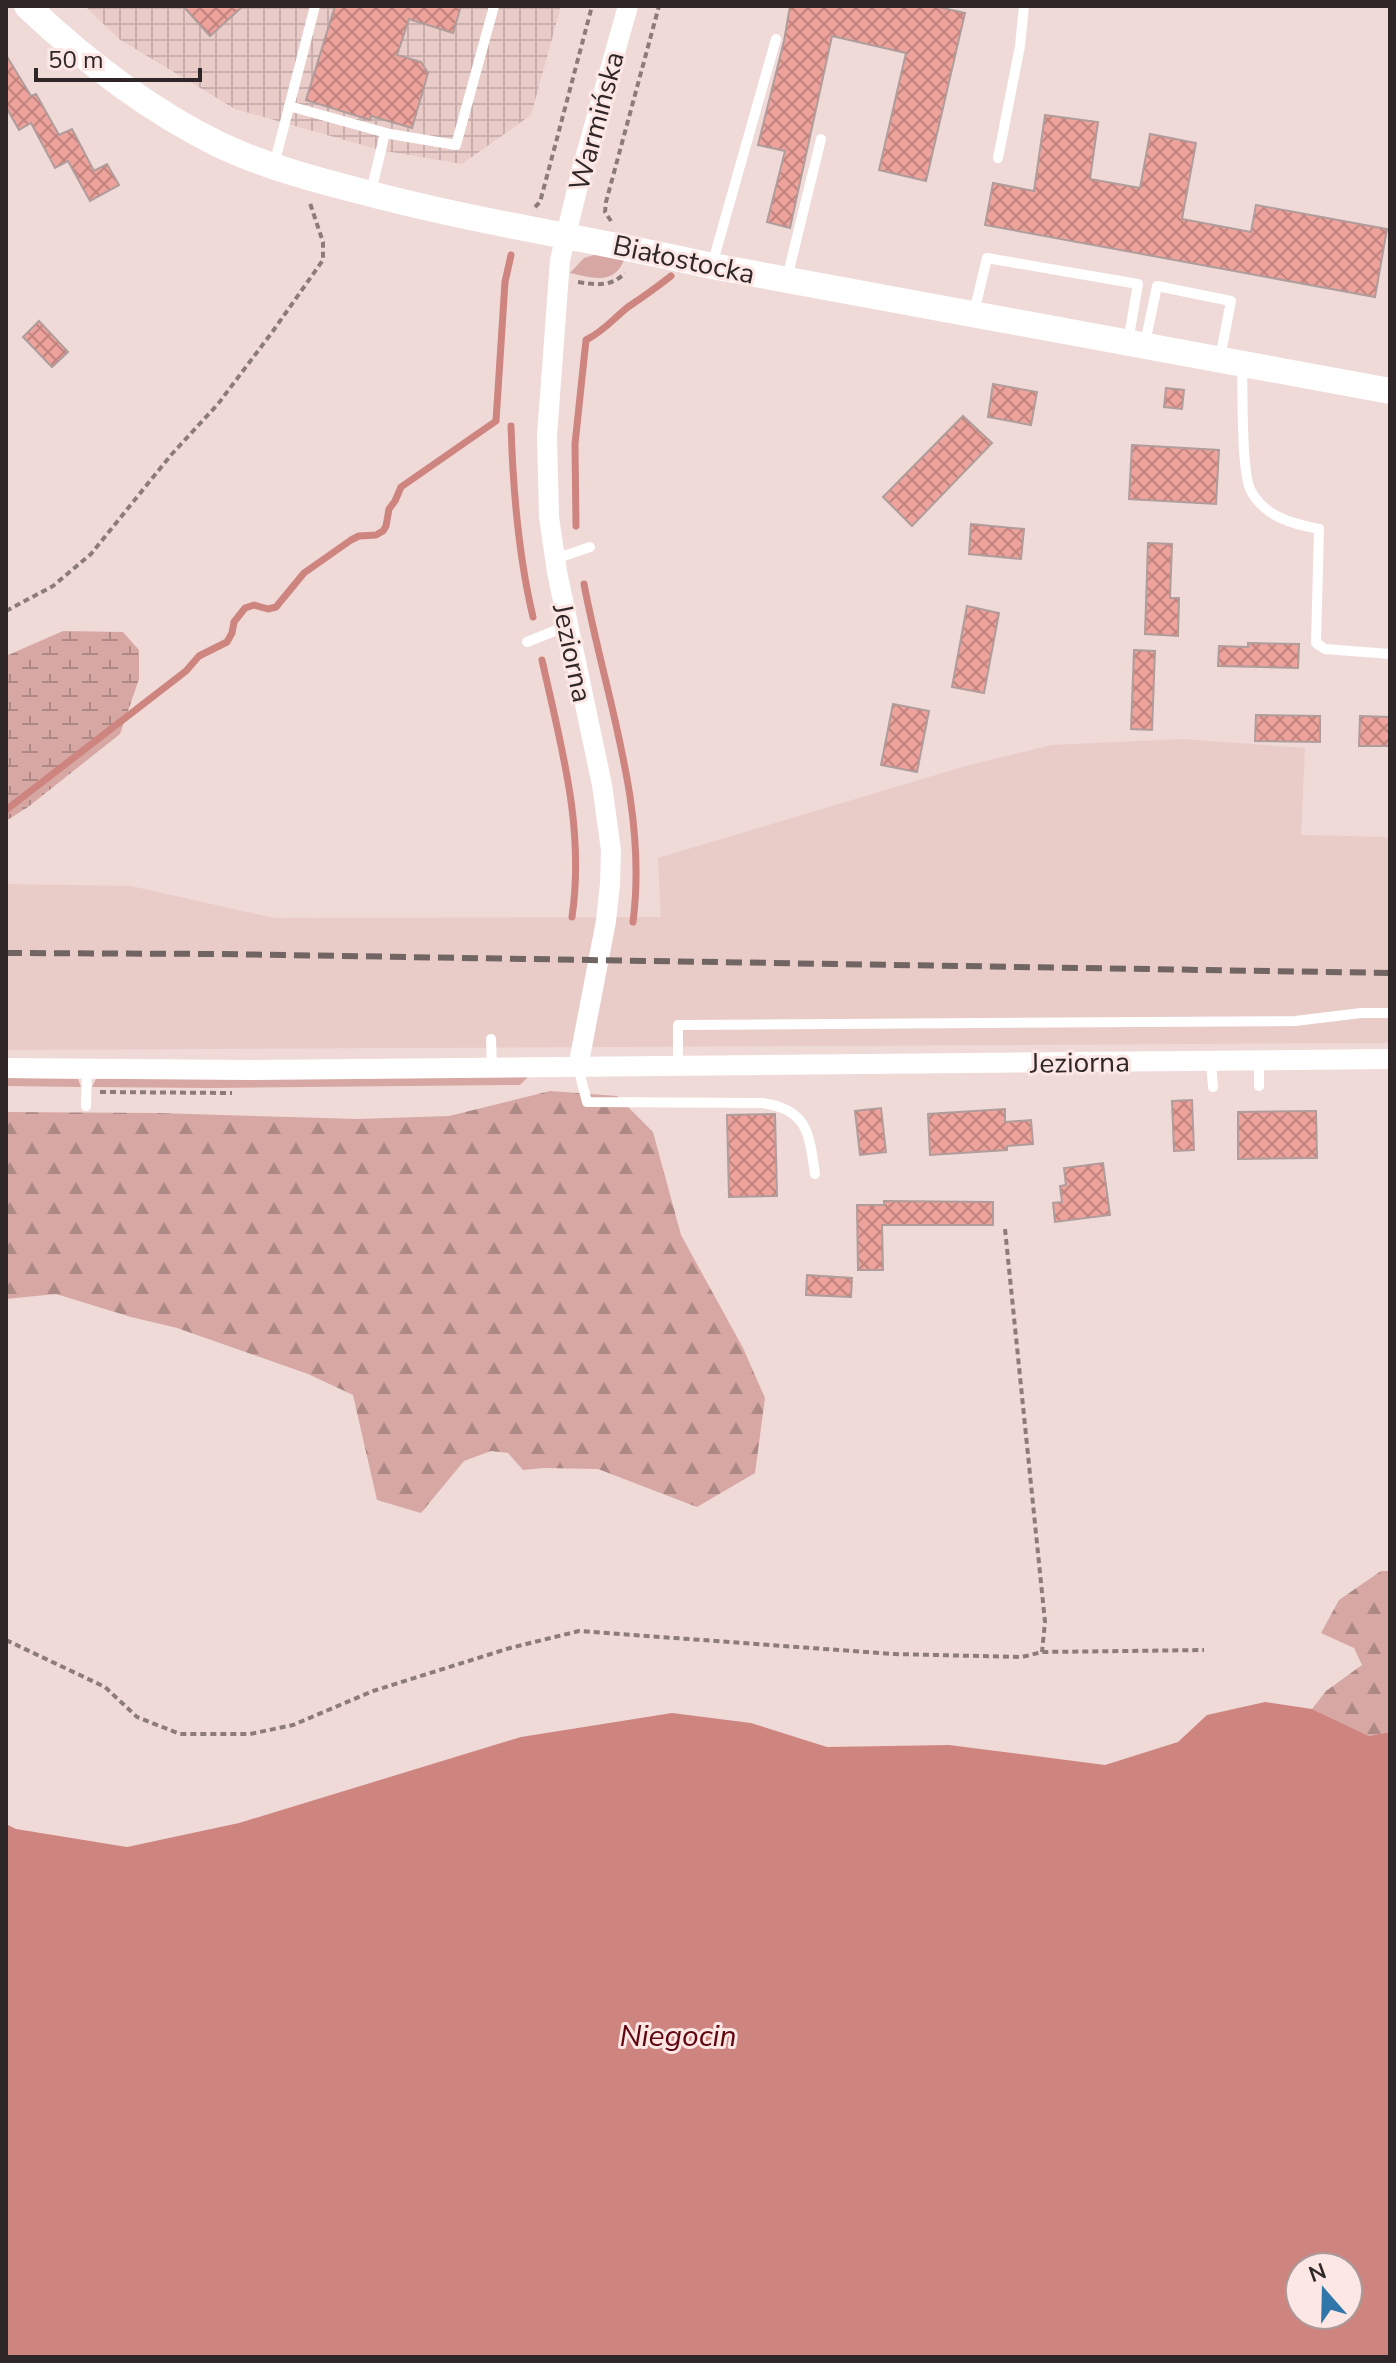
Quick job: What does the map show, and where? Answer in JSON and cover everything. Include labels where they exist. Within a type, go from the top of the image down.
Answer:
[{"type":"street","name":"Warmińska","points":[[566,235],[628,6]]},
{"type":"street","name":"Białostocka","points":[[38,13],[92,63],[158,109],[219,144],[308,178],[412,206],[712,266],[1390,391]]},
{"type":"street","name":"Jeziorna","points":[[566,235],[558,278],[547,436],[548,496],[555,559],[604,796],[611,850],[606,921],[578,1067]]},
{"type":"street","name":"Jeziorna","points":[[6,1068],[492,1068],[1390,1059]]},
{"type":"lane","points":[[273,167],[315,6]]},
{"type":"lane","points":[[289,106],[385,133],[456,145],[494,6]]},
{"type":"lane","points":[[998,158],[1020,46],[1024,6]]},
{"type":"lane","points":[[712,266],[776,39]]},
{"type":"lane","points":[[371,194],[385,133]]},
{"type":"lane","points":[[786,280],[821,139]]},
{"type":"lane","points":[[974,314],[987,258],[1123,281],[1138,284],[1136,344]]},
{"type":"lane","points":[[1136,344],[1157,286],[1231,301],[1231,362],[1250,490],[1267,510],[1290,524],[1319,529],[1316,643],[1325,649],[1390,654]]},
{"type":"lane","points":[[555,559],[590,547]]},
{"type":"lane","points":[[527,642],[567,626]]},
{"type":"lane","points":[[678,1066],[678,1025],[1295,1021],[1361,1013],[1390,1013]]},
{"type":"lane","points":[[491,1039],[492,1068]]},
{"type":"lane","points":[[1259,1060],[1259,1086]]},
{"type":"lane","points":[[1211,1061],[1213,1087]]},
{"type":"lane","points":[[578,1067],[587,1102],[777,1105],[798,1116],[809,1134],[815,1174]]},
{"type":"lane","points":[[86,1106],[87,1069]]},
{"type":"path","points":[[525,209],[533,208],[540,202],[592,6]]},
{"type":"path","points":[[613,178],[659,6]]},
{"type":"path","points":[[6,611],[53,586],[91,554],[171,455],[218,404],[323,260],[323,242],[310,202],[308,178]]},
{"type":"path","points":[[568,279],[606,285],[620,278],[629,267]]},
{"type":"path","points":[[1005,1229],[1045,1622],[1042,1652]]},
{"type":"path","points":[[6,1640],[105,1687],[137,1717],[180,1734],[250,1734],[293,1725],[373,1691],[510,1648],[579,1631],[893,1654],[1022,1657],[1042,1652],[1204,1650]]},
{"type":"shaded area","points":[[85,6],[561,6],[531,115],[462,164],[380,150],[235,109],[119,39]]},
{"type":"shaded area","points":[[1183,739],[1305,748],[1301,835],[1390,837],[1390,1043],[6,1050],[6,884],[131,886],[274,918],[661,917],[658,858],[966,766],[1052,745]]},
{"type":"green space","points":[[597,254],[625,257],[621,266],[610,276],[595,278],[570,273],[584,258]]},
{"type":"green space","points":[[63,631],[123,632],[139,650],[139,679],[120,734],[6,821],[6,656]]},
{"type":"green space","points":[[528,1077],[520,1085],[92,1087],[96,1079]]},
{"type":"green space","points":[[6,1078],[78,1079],[81,1087],[6,1086]]},
{"type":"green space","points":[[550,1091],[617,1096],[653,1132],[681,1235],[743,1348],[765,1398],[755,1473],[697,1507],[598,1469],[523,1470],[508,1453],[491,1451],[464,1461],[421,1513],[377,1500],[353,1395],[308,1374],[177,1328],[56,1294],[6,1299],[6,1112],[358,1119],[449,1116]]},
{"type":"green space","points":[[1381,1571],[1390,1571],[1390,1732],[1369,1736],[1312,1709],[1326,1691],[1362,1665],[1354,1648],[1321,1633],[1339,1600]]},
{"type":"water","name":"Niegocin","points":[[1265,1702],[1312,1709],[1369,1736],[1390,1732],[1390,2357],[6,2357],[6,1824],[16,1829],[127,1847],[239,1823],[521,1737],[672,1713],[751,1723],[827,1747],[949,1745],[1105,1765],[1178,1742],[1207,1715]]},
{"type":"building","points":[[183,6],[243,6],[210,36]]},
{"type":"building","points":[[335,6],[461,6],[453,33],[409,19],[397,55],[421,62],[428,73],[412,128],[371,116],[370,120],[306,100]]},
{"type":"building","points":[[790,6],[934,6],[965,13],[926,181],[879,170],[906,53],[832,36],[790,228],[767,222],[785,151],[758,145]]},
{"type":"building","points":[[6,55],[31,96],[36,94],[59,135],[72,129],[94,171],[107,164],[119,185],[90,201],[68,161],[55,168],[31,123],[19,130],[6,107]]},
{"type":"building","points":[[1045,115],[1098,122],[1090,179],[1140,188],[1150,134],[1196,143],[1182,219],[1251,232],[1256,205],[1387,229],[1375,297],[985,225],[993,183],[1034,191]]},
{"type":"building","points":[[39,321],[68,352],[52,367],[23,337]]},
{"type":"building","points":[[993,384],[1037,392],[1031,425],[988,417]]},
{"type":"building","points":[[1166,388],[1184,390],[1182,409],[1164,407]]},
{"type":"building","points":[[963,416],[992,443],[912,526],[883,497]]},
{"type":"building","points":[[1132,445],[1219,450],[1216,504],[1129,499]]},
{"type":"building","points":[[971,524],[1024,529],[1021,559],[969,554]]},
{"type":"building","points":[[1148,543],[1172,544],[1170,598],[1179,598],[1178,636],[1145,634]]},
{"type":"building","points":[[967,606],[999,613],[984,693],[952,687]]},
{"type":"building","points":[[1248,643],[1299,644],[1298,668],[1218,666],[1219,646],[1248,647]]},
{"type":"building","points":[[1134,650],[1155,651],[1152,730],[1131,729]]},
{"type":"building","points":[[893,704],[929,711],[917,772],[881,765]]},
{"type":"building","points":[[1256,715],[1320,716],[1320,742],[1255,741]]},
{"type":"building","points":[[1360,716],[1390,717],[1390,746],[1359,746]]},
{"type":"building","points":[[1192,1100],[1194,1150],[1174,1151],[1172,1101]]},
{"type":"building","points":[[881,1108],[886,1152],[860,1155],[855,1111]]},
{"type":"building","points":[[1005,1109],[1005,1122],[1031,1120],[1033,1144],[1007,1146],[1007,1150],[930,1155],[928,1114]]},
{"type":"building","points":[[1316,1111],[1317,1158],[1238,1159],[1238,1112]]},
{"type":"building","points":[[775,1114],[777,1196],[729,1197],[727,1115]]},
{"type":"building","points":[[1103,1163],[1110,1215],[1055,1222],[1053,1203],[1062,1202],[1060,1186],[1066,1185],[1064,1168]]},
{"type":"building","points":[[884,1201],[993,1202],[993,1225],[882,1225],[883,1270],[858,1270],[857,1205],[884,1205]]},
{"type":"building","points":[[807,1275],[852,1278],[851,1297],[806,1295]]},
{"type":"waterway","points":[[6,810],[186,671],[199,656],[227,642],[234,622],[245,608],[254,605],[268,609],[276,607],[304,573],[351,540],[383,531],[389,509],[401,487],[496,421],[505,282],[511,255]]},
{"type":"waterway","points":[[576,526],[575,444],[586,340],[671,276]]},
{"type":"waterway","points":[[511,426],[517,522],[533,617]]},
{"type":"waterway","points":[[584,584],[630,794],[635,836],[633,922]]},
{"type":"waterway","points":[[542,660],[573,819],[575,884],[572,917]]},
{"type":"railway","points":[[6,953],[1390,973]]}]
